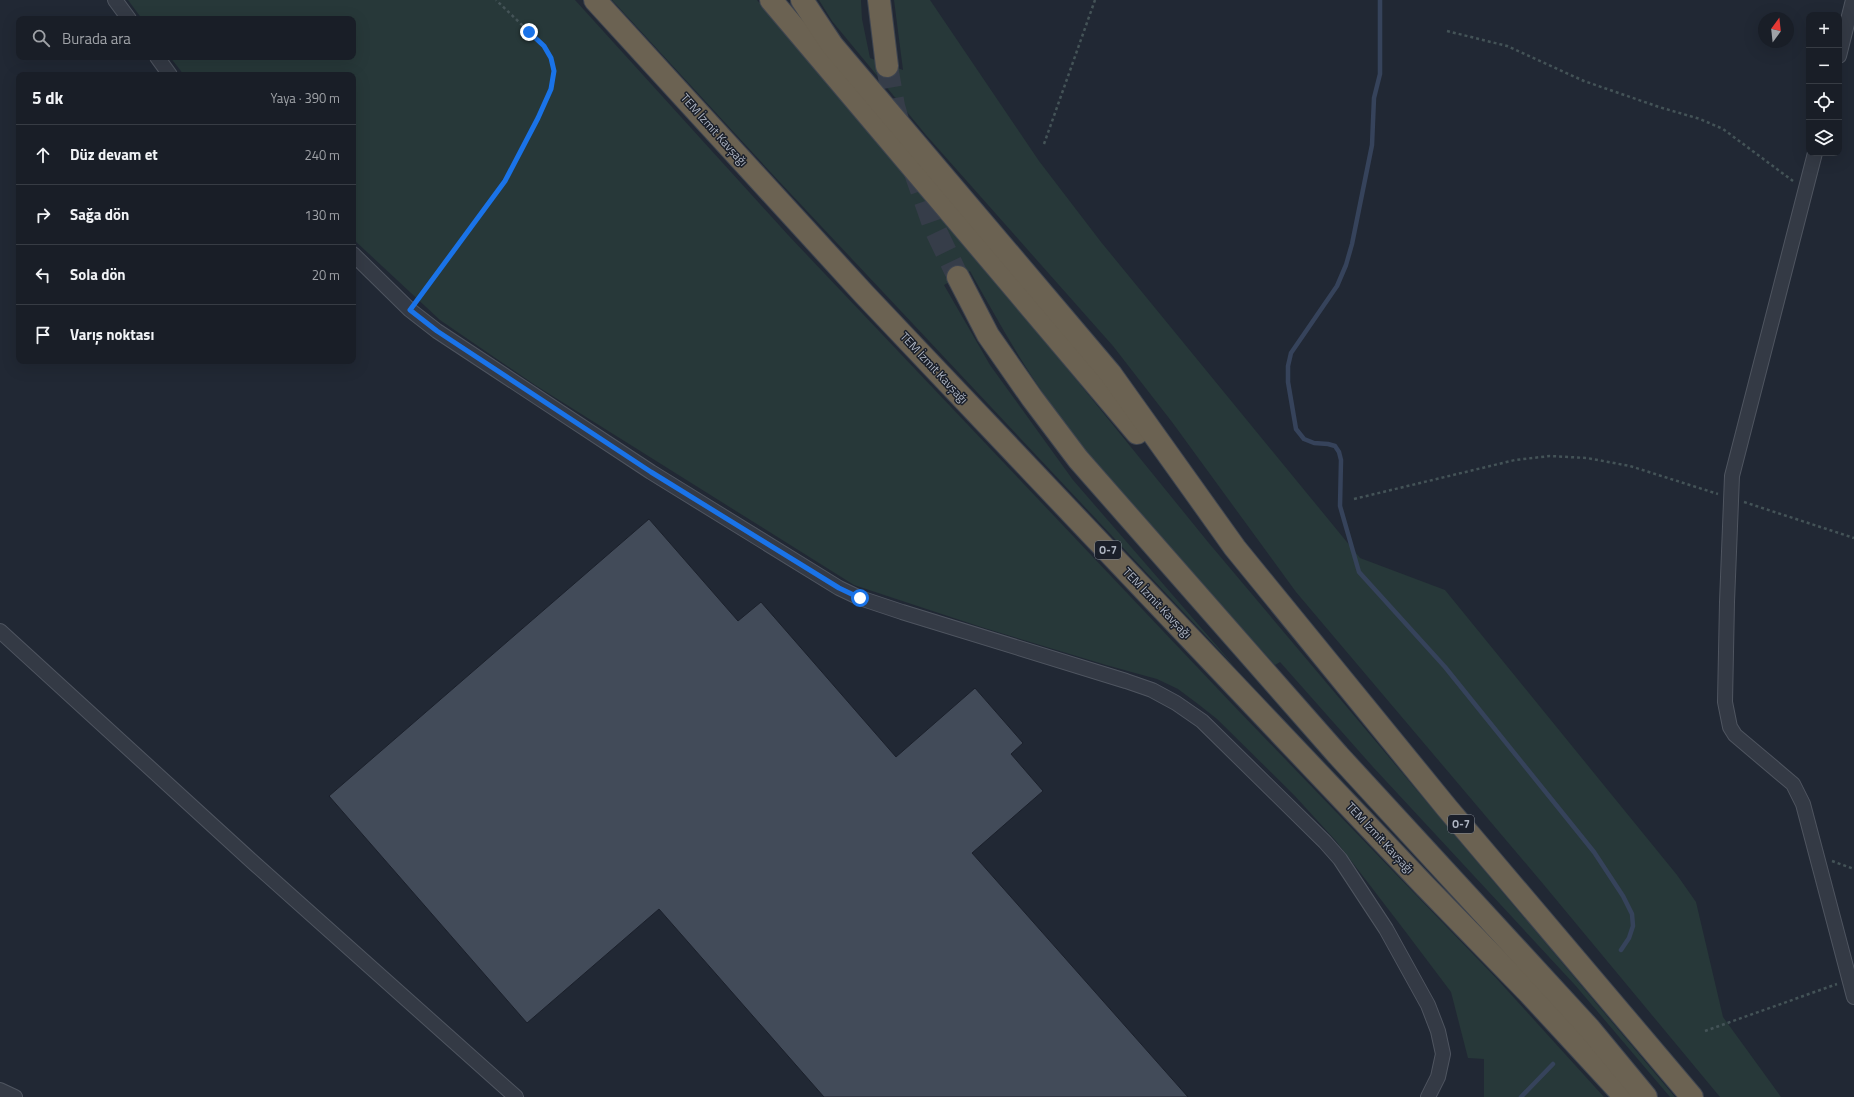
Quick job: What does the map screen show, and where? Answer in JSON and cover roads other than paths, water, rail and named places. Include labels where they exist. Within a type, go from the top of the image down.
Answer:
[{"type":"highway","name":"TEM İzmit Kavşağı","points":[[595,0],[864,294],[1424,886],[1530,994],[1625,1097]]},
{"type":"highway","name":"O-7","points":[[771,0],[1235,548],[1442,802],[1692,1097]]},
{"type":"highway","points":[[802,0],[832,45],[1110,373],[1235,548]]},
{"type":"highway","points":[[879,0],[887,66]]},
{"type":"highway","points":[[958,277],[988,335],[1032,398],[1078,458],[1338,755],[1589,1028],[1646,1097]]},
{"type":"street","points":[[115,0],[127,16]]},
{"type":"street","points":[[1841,48],[1853,0]]},
{"type":"street","points":[[159,60],[168,72]]},
{"type":"street","points":[[1814,156],[1732,476],[1726,610],[1726,714],[1730,727],[1735,735],[1785,776],[1799,793],[1854,997]]},
{"type":"street","points":[[356,257],[410,310],[437,331],[651,472],[839,588],[860,598],[902,612],[1126,680],[1152,690],[1176,703],[1202,721],[1325,842],[1340,859],[1386,929],[1428,1005],[1438,1031],[1443,1054],[1438,1077],[1428,1097]]},
{"type":"street","points":[[0,630],[255,864],[516,1097]]},
{"type":"street","points":[[0,1090],[15,1097]]},
{"type":"waterway","points":[[1380,0],[1380,74],[1374,98],[1372,145],[1352,244],[1346,265],[1337,286],[1291,353],[1288,366],[1288,382],[1296,429],[1304,439],[1314,443],[1335,446],[1339,452],[1341,460],[1340,506],[1359,572],[1445,667],[1594,852],[1623,896],[1632,914],[1633,926],[1629,938],[1621,950]]},
{"type":"waterway","points":[[1521,1097],[1553,1064]]},
{"type":"tunnel","points":[[887,66],[894,106],[900,127]]},
{"type":"tunnel","points":[[914,170],[934,227],[958,277]]}]
